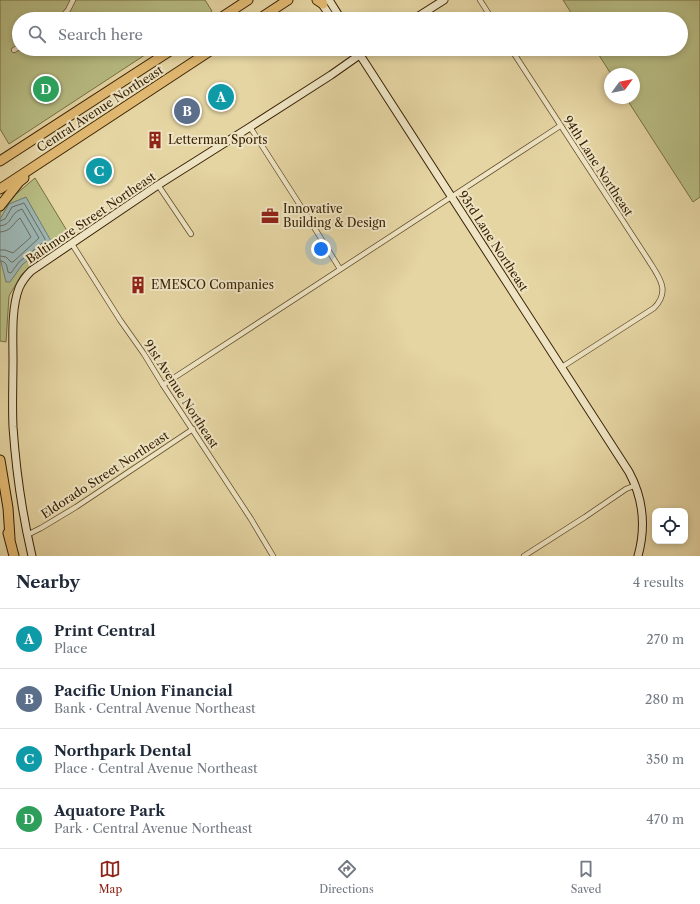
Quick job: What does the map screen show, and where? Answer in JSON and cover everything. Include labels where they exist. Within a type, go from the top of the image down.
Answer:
[{"type":"highway","points":[[230,12],[248,0]]},
{"type":"highway","points":[[270,12],[288,0]]},
{"type":"highway","name":"Central Avenue Northeast","points":[[0,160],[162,56]]},
{"type":"highway","name":"Central Avenue Northeast","points":[[0,189],[202,56]]},
{"type":"highway","points":[[0,206],[19,182],[76,139]]},
{"type":"highway","points":[[0,460],[8,508],[10,538]]},
{"type":"highway","points":[[0,496],[14,556]]},
{"type":"street","points":[[66,12],[73,0]]},
{"type":"street","points":[[425,12],[444,0]]},
{"type":"street","points":[[480,0],[488,12]]},
{"type":"street","points":[[324,1],[329,12]]},
{"type":"street","points":[[324,1],[334,12]]},
{"type":"street","name":"Baltimore Street Northeast","points":[[32,556],[19,490],[13,426],[13,330],[15,303],[19,288],[24,279],[31,271],[158,185],[331,75],[355,56]]},
{"type":"street","name":"93rd Lane Northeast","points":[[363,56],[629,472],[636,485],[641,501],[643,523],[641,546],[638,556]]},
{"type":"street","name":"94th Lane Northeast","points":[[515,56],[656,273],[662,283],[663,288],[661,300],[654,308],[562,367]]},
{"type":"street","points":[[163,385],[560,126]]},
{"type":"street","points":[[250,127],[308,216],[340,269]]},
{"type":"street","points":[[158,185],[191,234]]},
{"type":"street","name":"91st Avenue Northeast","points":[[72,244],[120,320],[144,354],[251,519],[272,556]]},
{"type":"street","name":"Eldorado Street Northeast","points":[[27,535],[76,507],[193,429]]},
{"type":"street","points":[[524,556],[626,489],[636,485]]},
{"type":"green space","points":[[0,0],[205,0],[212,11],[12,12],[12,56],[143,56],[9,144],[0,129]]},
{"type":"green space","points":[[563,0],[700,0],[700,197],[693,202],[630,104],[640,104],[640,68],[607,68],[599,56],[688,56],[688,12],[571,12]]},
{"type":"green space","points":[[35,178],[72,239],[22,274],[9,296],[6,342],[0,341],[0,213],[9,200]]},
{"type":"water","points":[[26,197],[51,241],[22,265],[10,282],[6,282],[0,258],[0,219],[9,204]]},
{"type":"place","name":"Aquatore Park","points":[[46,89]]},
{"type":"place","name":"Print Central","points":[[221,97]]},
{"type":"place","name":"Pacific Union Financial","points":[[187,111]]},
{"type":"place","name":"Letterman Sports","points":[[155,140]]},
{"type":"place","name":"Northpark Dental","points":[[99,171]]},
{"type":"place","name":"Innovative Building & Design","points":[[270,216]]},
{"type":"place","name":"EMESCO Companies","points":[[138,285]]}]
